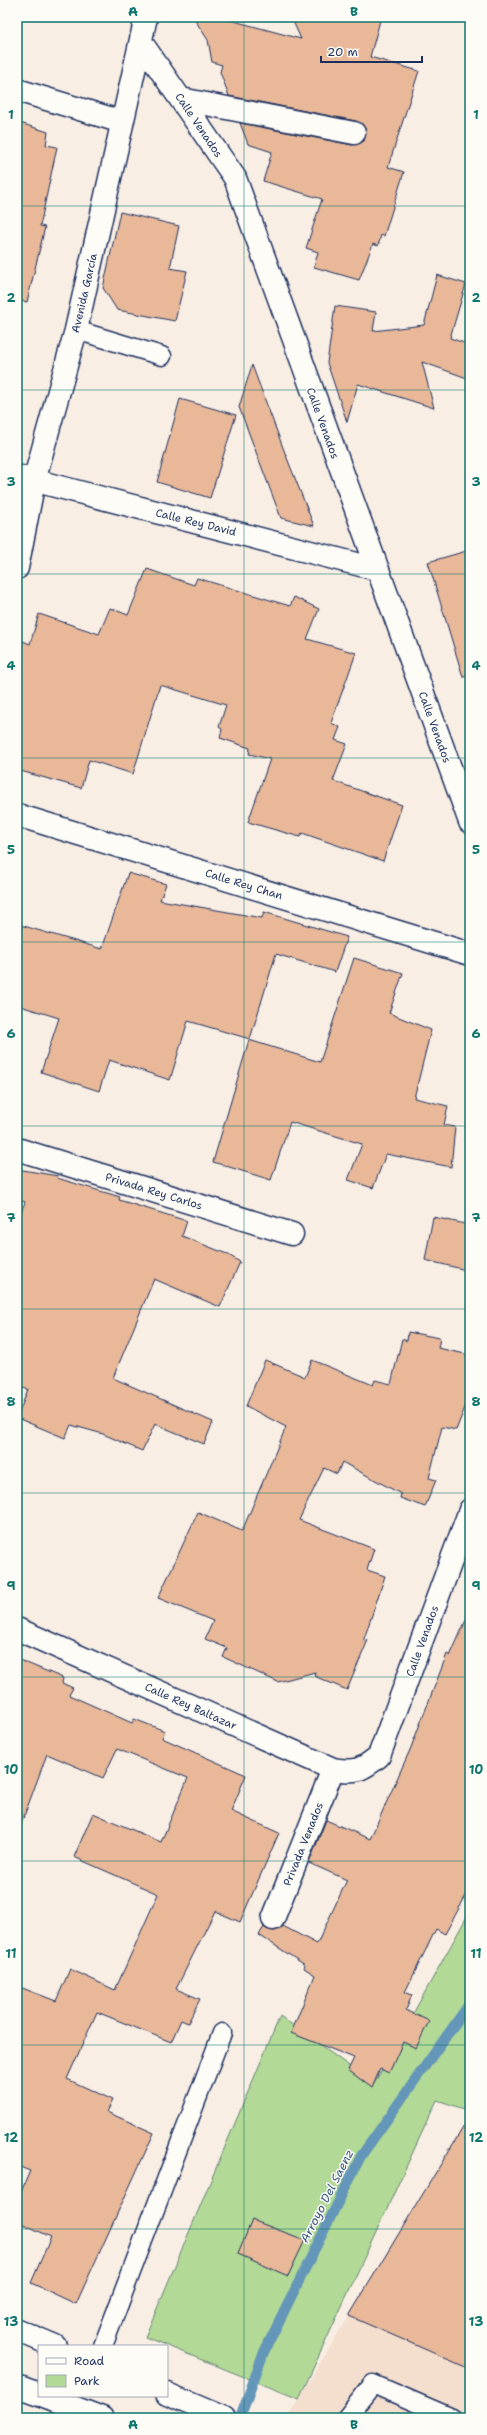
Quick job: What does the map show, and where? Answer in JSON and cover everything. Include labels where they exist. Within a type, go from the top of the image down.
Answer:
[{"type":"street","name":"Avenida García","points":[[17,568],[26,478],[76,330],[146,17]]},
{"type":"street","name":"Calle Venados","points":[[141,42],[235,178],[376,569],[470,822]]},
{"type":"street","points":[[17,90],[122,122]]},
{"type":"street","points":[[181,99],[354,133]]},
{"type":"street","name":"Calle Rey David","points":[[26,478],[376,569]]},
{"type":"street","name":"Calle Rey Chan","points":[[17,815],[470,954]]},
{"type":"street","name":"Privada Rey Carlos","points":[[17,1149],[292,1234]]},
{"type":"street","name":"Calle Venados","points":[[367,1766],[379,1756],[470,1510]]},
{"type":"street","name":"Calle Rey Baltazar","points":[[17,1629],[333,1769],[351,1772],[367,1766]]},
{"type":"street","name":"Privada Venados","points":[[273,1919],[333,1769]]},
{"type":"street","points":[[17,2330],[54,2345]]},
{"type":"street","points":[[17,2386],[38,2394]]},
{"type":"street","points":[[168,2394],[224,2418]]},
{"type":"street","points":[[47,2397],[102,2418]]},
{"type":"lane","points":[[76,330],[162,356]]},
{"type":"lane","points":[[103,2345],[222,2033]]},
{"type":"lane","points":[[346,2418],[373,2384],[452,2418]]},
{"type":"shaded area","points":[[470,2116],[470,2418],[287,2418],[349,2316]]},
{"type":"green space","points":[[470,1911],[470,2111],[437,2100],[299,2399],[145,2337],[280,2016],[374,2084]]},
{"type":"building","points":[[193,17],[219,17],[301,39],[291,17],[381,17],[370,57],[419,71],[388,167],[404,172],[384,236],[381,235],[378,246],[373,244],[359,280],[314,267],[318,252],[306,248],[322,199],[263,181],[272,152],[248,144],[240,123],[352,145],[364,141],[366,129],[356,121],[229,96],[220,72],[222,65],[212,62],[208,40]]},
{"type":"building","points":[[17,122],[48,132],[46,145],[57,147],[40,226],[45,227],[27,302],[17,300]]},
{"type":"building","points":[[120,212],[179,226],[170,268],[187,271],[175,321],[117,310],[103,288]]},
{"type":"building","points":[[437,275],[466,284],[450,338],[470,345],[470,379],[422,362],[434,408],[358,384],[347,422],[327,363],[335,306],[376,312],[373,331],[424,325]]},
{"type":"building","points":[[252,365],[314,526],[281,518],[239,407]]},
{"type":"building","points":[[180,399],[236,415],[210,498],[157,482]]},
{"type":"building","points":[[470,550],[470,676],[463,677],[428,562]]},
{"type":"building","points":[[147,569],[194,585],[197,578],[290,606],[294,597],[319,609],[307,639],[356,653],[331,723],[340,727],[335,740],[347,744],[333,781],[402,805],[383,861],[302,833],[300,837],[248,822],[270,759],[249,754],[250,748],[220,738],[222,729],[219,727],[226,705],[160,685],[133,774],[89,760],[81,788],[17,770],[17,668],[23,641],[30,644],[39,614],[99,634],[110,608],[128,615]]},
{"type":"building","points":[[128,873],[166,884],[160,900],[262,918],[264,912],[347,937],[335,972],[276,954],[250,1039],[188,1021],[170,1080],[109,1060],[99,1091],[41,1072],[59,1018],[17,1005],[17,924],[102,949]]},
{"type":"building","points":[[354,958],[403,973],[389,1013],[431,1030],[414,1098],[448,1106],[444,1125],[455,1127],[451,1167],[386,1154],[373,1188],[348,1180],[362,1144],[290,1122],[271,1180],[213,1162],[249,1040],[320,1062]]},
{"type":"building","points":[[17,1169],[58,1176],[57,1178],[120,1197],[119,1200],[187,1221],[182,1236],[227,1254],[240,1262],[220,1307],[154,1279],[113,1378],[213,1422],[204,1444],[155,1424],[142,1451],[103,1434],[71,1425],[65,1438],[17,1418],[28,1389],[17,1387],[17,1222],[25,1202],[17,1199]]},
{"type":"building","points":[[433,1217],[470,1225],[470,1271],[425,1260]]},
{"type":"building","points":[[408,1332],[440,1338],[438,1348],[470,1355],[470,1395],[456,1430],[442,1427],[429,1478],[436,1480],[425,1507],[400,1498],[401,1494],[342,1462],[337,1474],[324,1468],[299,1520],[374,1549],[367,1570],[385,1576],[363,1642],[368,1640],[347,1690],[314,1676],[315,1672],[278,1682],[223,1657],[227,1648],[205,1639],[213,1621],[158,1598],[198,1512],[242,1531],[286,1427],[246,1406],[265,1360],[305,1377],[312,1360],[373,1385],[375,1380],[391,1384],[402,1339],[407,1341]]},
{"type":"building","points":[[470,1611],[470,1888],[445,1934],[436,1929],[405,1992],[412,1995],[406,2010],[429,2021],[416,2048],[403,2042],[389,2073],[380,2069],[372,2088],[348,2070],[354,2058],[291,2033],[315,1975],[304,1968],[305,1965],[259,1935],[264,1927],[274,1931],[283,1926],[317,1944],[347,1880],[309,1863],[326,1820],[370,1839],[410,1750],[447,1654],[450,1656]]},
{"type":"building","points":[[17,1659],[63,1678],[62,1683],[73,1688],[69,1695],[132,1723],[134,1719],[165,1731],[162,1738],[246,1775],[231,1811],[279,1833],[240,1922],[215,1911],[176,1989],[200,1999],[188,2023],[181,2020],[171,2042],[97,2012],[67,2079],[113,2100],[107,2112],[154,2133],[76,2304],[31,2283],[51,2237],[17,2221],[17,2201],[30,2171],[17,2166],[17,1986],[56,2001],[70,1969],[115,1990],[158,1894],[74,1857],[93,1813],[161,1842],[188,1778],[117,1749],[103,1778],[47,1754],[20,1827],[17,1826]]},
{"type":"building","points":[[470,2116],[470,2369],[349,2316]]},
{"type":"building","points":[[252,2220],[305,2240],[288,2276],[238,2254]]},
{"type":"waterway","name":"Arroyo Del Saenz","points":[[240,2418],[264,2352],[361,2156],[470,2003]]}]
